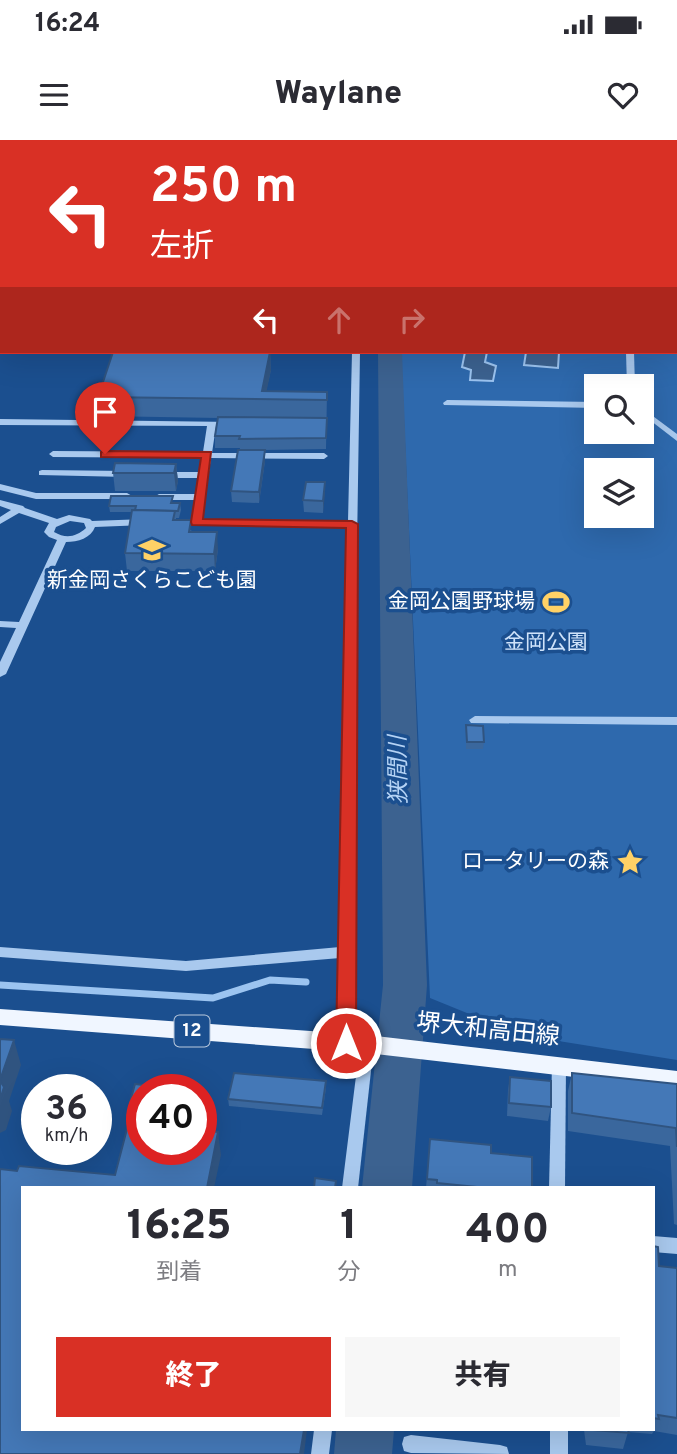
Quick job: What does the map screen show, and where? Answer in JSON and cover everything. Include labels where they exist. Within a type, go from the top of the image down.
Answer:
[{"type":"main road","name":"堺大和高田線","points":[[0,1017],[365,1044],[677,1080]]},
{"type":"street","points":[[350,1186],[365,1044],[345,952],[356,354]]},
{"type":"street","points":[[630,354],[631,374]]},
{"type":"street","points":[[447,403],[584,405]]},
{"type":"street","points":[[654,420],[677,438]]},
{"type":"street","points":[[0,422],[238,424]]},
{"type":"street","points":[[203,525],[201,497],[212,424]]},
{"type":"street","points":[[53,454],[324,456]]},
{"type":"street","points":[[42,473],[137,474]]},
{"type":"street","points":[[150,475],[204,475]]},
{"type":"street","points":[[0,487],[36,496],[132,496]]},
{"type":"street","points":[[146,496],[201,497]]},
{"type":"street","points":[[0,503],[56,522],[76,518],[90,524],[155,522]]},
{"type":"street","points":[[0,521],[20,508]]},
{"type":"street","points":[[56,522],[49,532],[62,539],[75,539],[86,534],[90,524]]},
{"type":"street","points":[[169,522],[203,525],[352,524]]},
{"type":"street","points":[[0,674],[62,539]]},
{"type":"street","points":[[0,624],[21,625]]},
{"type":"street","points":[[475,720],[677,721]]},
{"type":"street","points":[[0,952],[186,966],[345,952]]},
{"type":"street","points":[[557,1186],[559,1065]]},
{"type":"street","points":[[655,1244],[677,1246]]},
{"type":"street","points":[[320,1454],[323,1431]]},
{"type":"street","points":[[559,1431],[559,1454]]},
{"type":"street","points":[[411,1444],[500,1454]]},
{"type":"green space","name":"金岡公園","points":[[401,354],[677,354],[677,1060],[521,1035],[430,998]]},
{"type":"shaded area","points":[[465,354],[487,354],[485,362],[496,366],[493,381],[470,380],[471,370],[462,367]]},
{"type":"shaded area","points":[[526,354],[559,354],[558,368],[524,365]]},
{"type":"building","points":[[112,354],[270,354],[262,391],[327,392],[327,400],[98,397]]},
{"type":"building","points":[[218,417],[327,418],[326,438],[239,439],[240,436],[215,436]]},
{"type":"building","points":[[238,450],[265,450],[259,492],[231,491]]},
{"type":"building","points":[[115,463],[176,464],[174,473],[113,473]]},
{"type":"building","points":[[306,482],[325,482],[323,501],[303,500]]},
{"type":"building","points":[[111,496],[173,496],[171,503],[180,503],[178,511],[135,510],[136,506],[109,506]]},
{"type":"building","points":[[132,510],[175,511],[173,520],[191,520],[189,532],[217,532],[214,554],[125,553]]},
{"type":"building","points":[[466,725],[483,726],[484,742],[467,742]]},
{"type":"building","points":[[0,1039],[14,1040],[0,1080]]},
{"type":"building","points":[[234,1073],[326,1081],[322,1108],[228,1099]]},
{"type":"building","points":[[572,1073],[677,1084],[677,1147],[676,1128],[572,1113]]},
{"type":"building","points":[[510,1077],[551,1081],[551,1107],[509,1103]]},
{"type":"building","points":[[0,1081],[4,1087],[0,1100]]},
{"type":"building","points":[[126,1133],[126,1165],[212,1165],[207,1186],[21,1186],[21,1431],[304,1431],[300,1454],[0,1454],[0,1169],[17,1171],[19,1166],[115,1175]]},
{"type":"building","points":[[430,1139],[491,1145],[491,1153],[532,1157],[532,1186],[467,1186],[437,1183],[437,1180],[427,1179]]},
{"type":"building","points":[[315,1178],[336,1181],[335,1186],[314,1186]]},
{"type":"building","points":[[655,1246],[658,1247],[659,1266],[677,1268],[677,1418],[658,1415],[659,1419],[655,1418]]},
{"type":"waterway","name":"狭間川","points":[[387,1186],[405,985],[390,354]]},
{"type":"waterway","points":[[0,985],[213,998],[270,980],[306,982]]},
{"type":"waterway","name":"狭間川","points":[[363,1454],[365,1431]]},
{"type":"place","name":"新金岡さくらこども園","points":[[152,550]]},
{"type":"place","name":"金岡公園野球場","points":[[556,602]]},
{"type":"place","name":"ロータリーの森","points":[[630,862]]},
{"type":"route","points":[[105,454],[207,455],[197,522],[352,524],[346,1043]]}]
